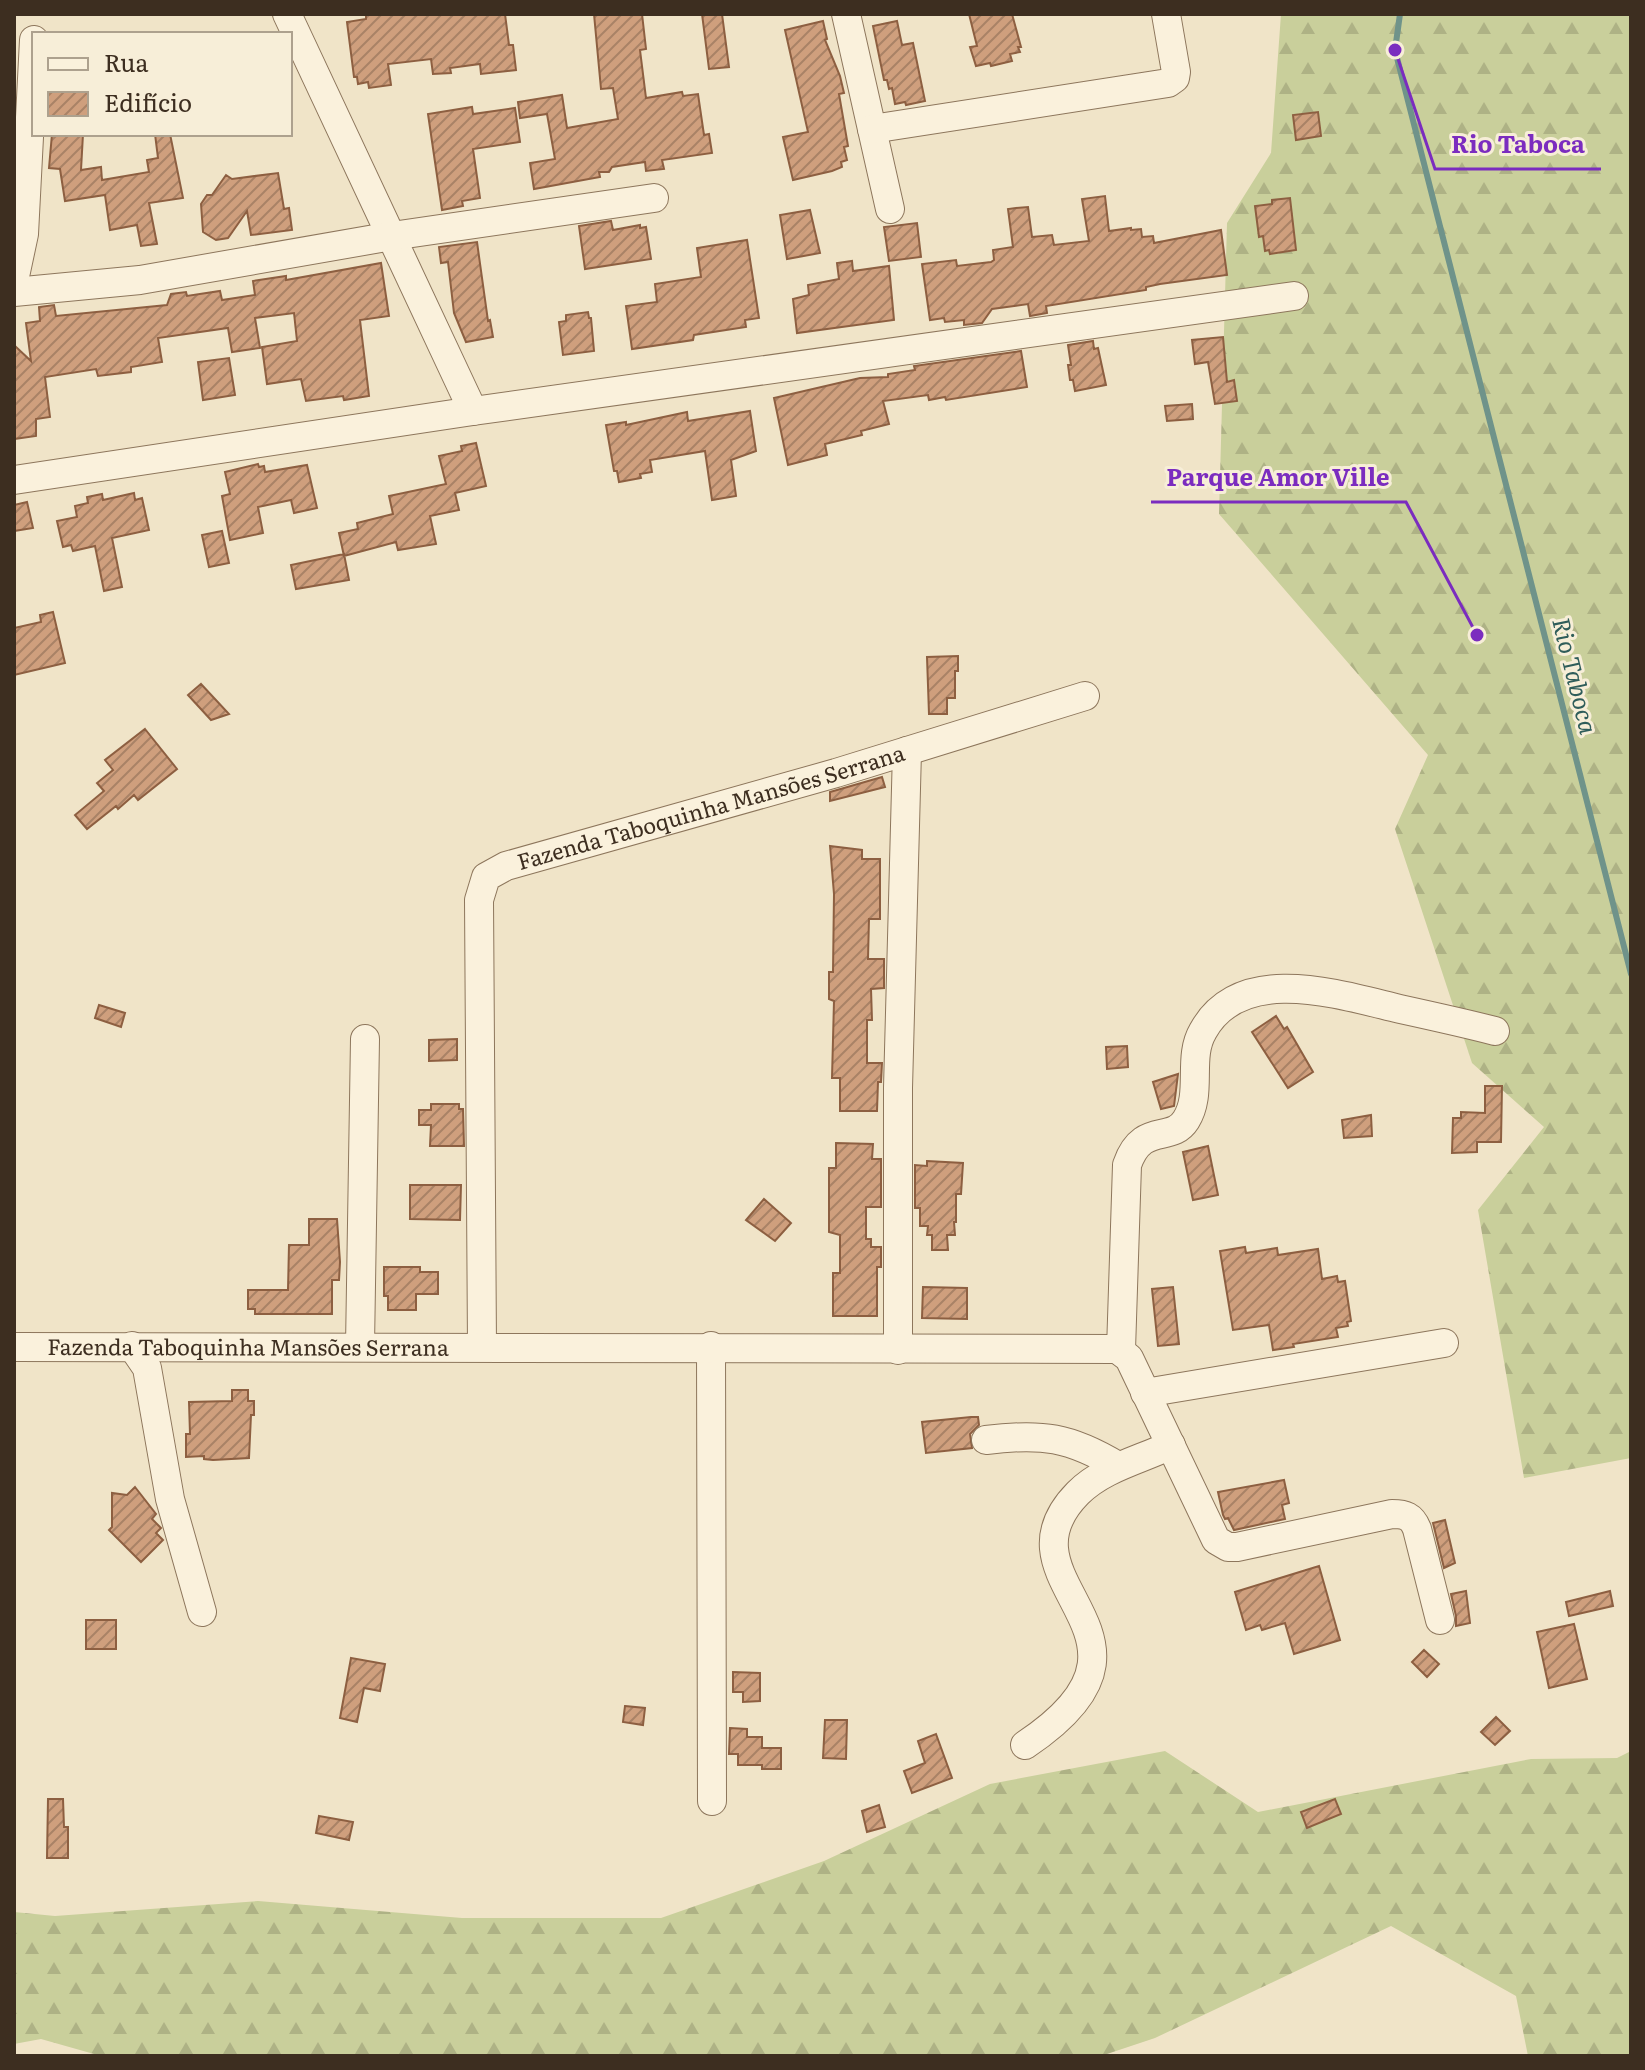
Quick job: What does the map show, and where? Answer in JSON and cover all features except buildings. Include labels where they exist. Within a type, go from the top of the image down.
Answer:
[{"type":"street","points":[[287,14],[473,411]]},
{"type":"street","points":[[846,14],[890,209]]},
{"type":"street","points":[[872,129],[1168,83],[1175,78],[1176,72],[1166,14]]},
{"type":"street","points":[[14,281],[24,234],[32,79]]},
{"type":"street","points":[[14,292],[140,280],[392,236],[654,198]]},
{"type":"street","points":[[14,480],[473,411],[1294,296]]},
{"type":"street","points":[[907,751],[1085,696]]},
{"type":"street","name":"Fazenda Taboquinha Mansões Serrana","points":[[482,1346],[479,900],[486,877],[506,866],[907,751],[898,1088],[898,1350]]},
{"type":"street","points":[[1440,1620],[1414,1520],[1407,1516],[1392,1514],[1228,1547],[1216,1540],[1129,1358],[1121,1350],[1127,1165],[1136,1144],[1145,1138],[1178,1128],[1185,1122],[1194,1093],[1202,1032],[1217,1012],[1248,996],[1289,987],[1307,988],[1495,1031]]},
{"type":"street","points":[[360,1346],[365,1039]]},
{"type":"street","points":[[1145,1393],[1444,1343]]},
{"type":"street","points":[[132,1346],[147,1368],[170,1499],[202,1612]]},
{"type":"street","points":[[711,1346],[712,1801]]},
{"type":"street","name":"Fazenda Taboquinha Mansões Serrana","points":[[14,1347],[711,1346],[898,1350],[1105,1347],[1121,1350]]},
{"type":"street","points":[[986,1440],[1042,1436],[1069,1442],[1118,1466]]},
{"type":"street","points":[[1025,1745],[1053,1726],[1078,1699],[1088,1681],[1093,1662],[1094,1646],[1085,1619],[1055,1563],[1052,1545],[1055,1530],[1079,1492],[1118,1466],[1171,1445]]},
{"type":"green space","points":[[1281,14],[1631,14],[1631,1458],[1524,1478],[1478,1210],[1544,1127],[1472,1063],[1395,829],[1428,755],[1219,514],[1227,223],[1271,153]]},
{"type":"green space","points":[[1165,1751],[1258,1812],[1531,1759],[1617,1758],[1631,1751],[1631,2056],[1528,2056],[1516,1996],[1391,1926],[1155,2038],[1101,2056],[101,2056],[41,2039],[14,2044],[14,1912],[55,1916],[258,1901],[462,1918],[661,1918],[824,1861],[990,1784]]},
{"type":"waterway","name":"Rio Taboca","points":[[1400,14],[1395,50],[1631,974]]},
{"type":"place","name":"Rio Taboca","points":[[1395,50]]},
{"type":"place","name":"Parque Amor Ville","points":[[1477,635]]}]
